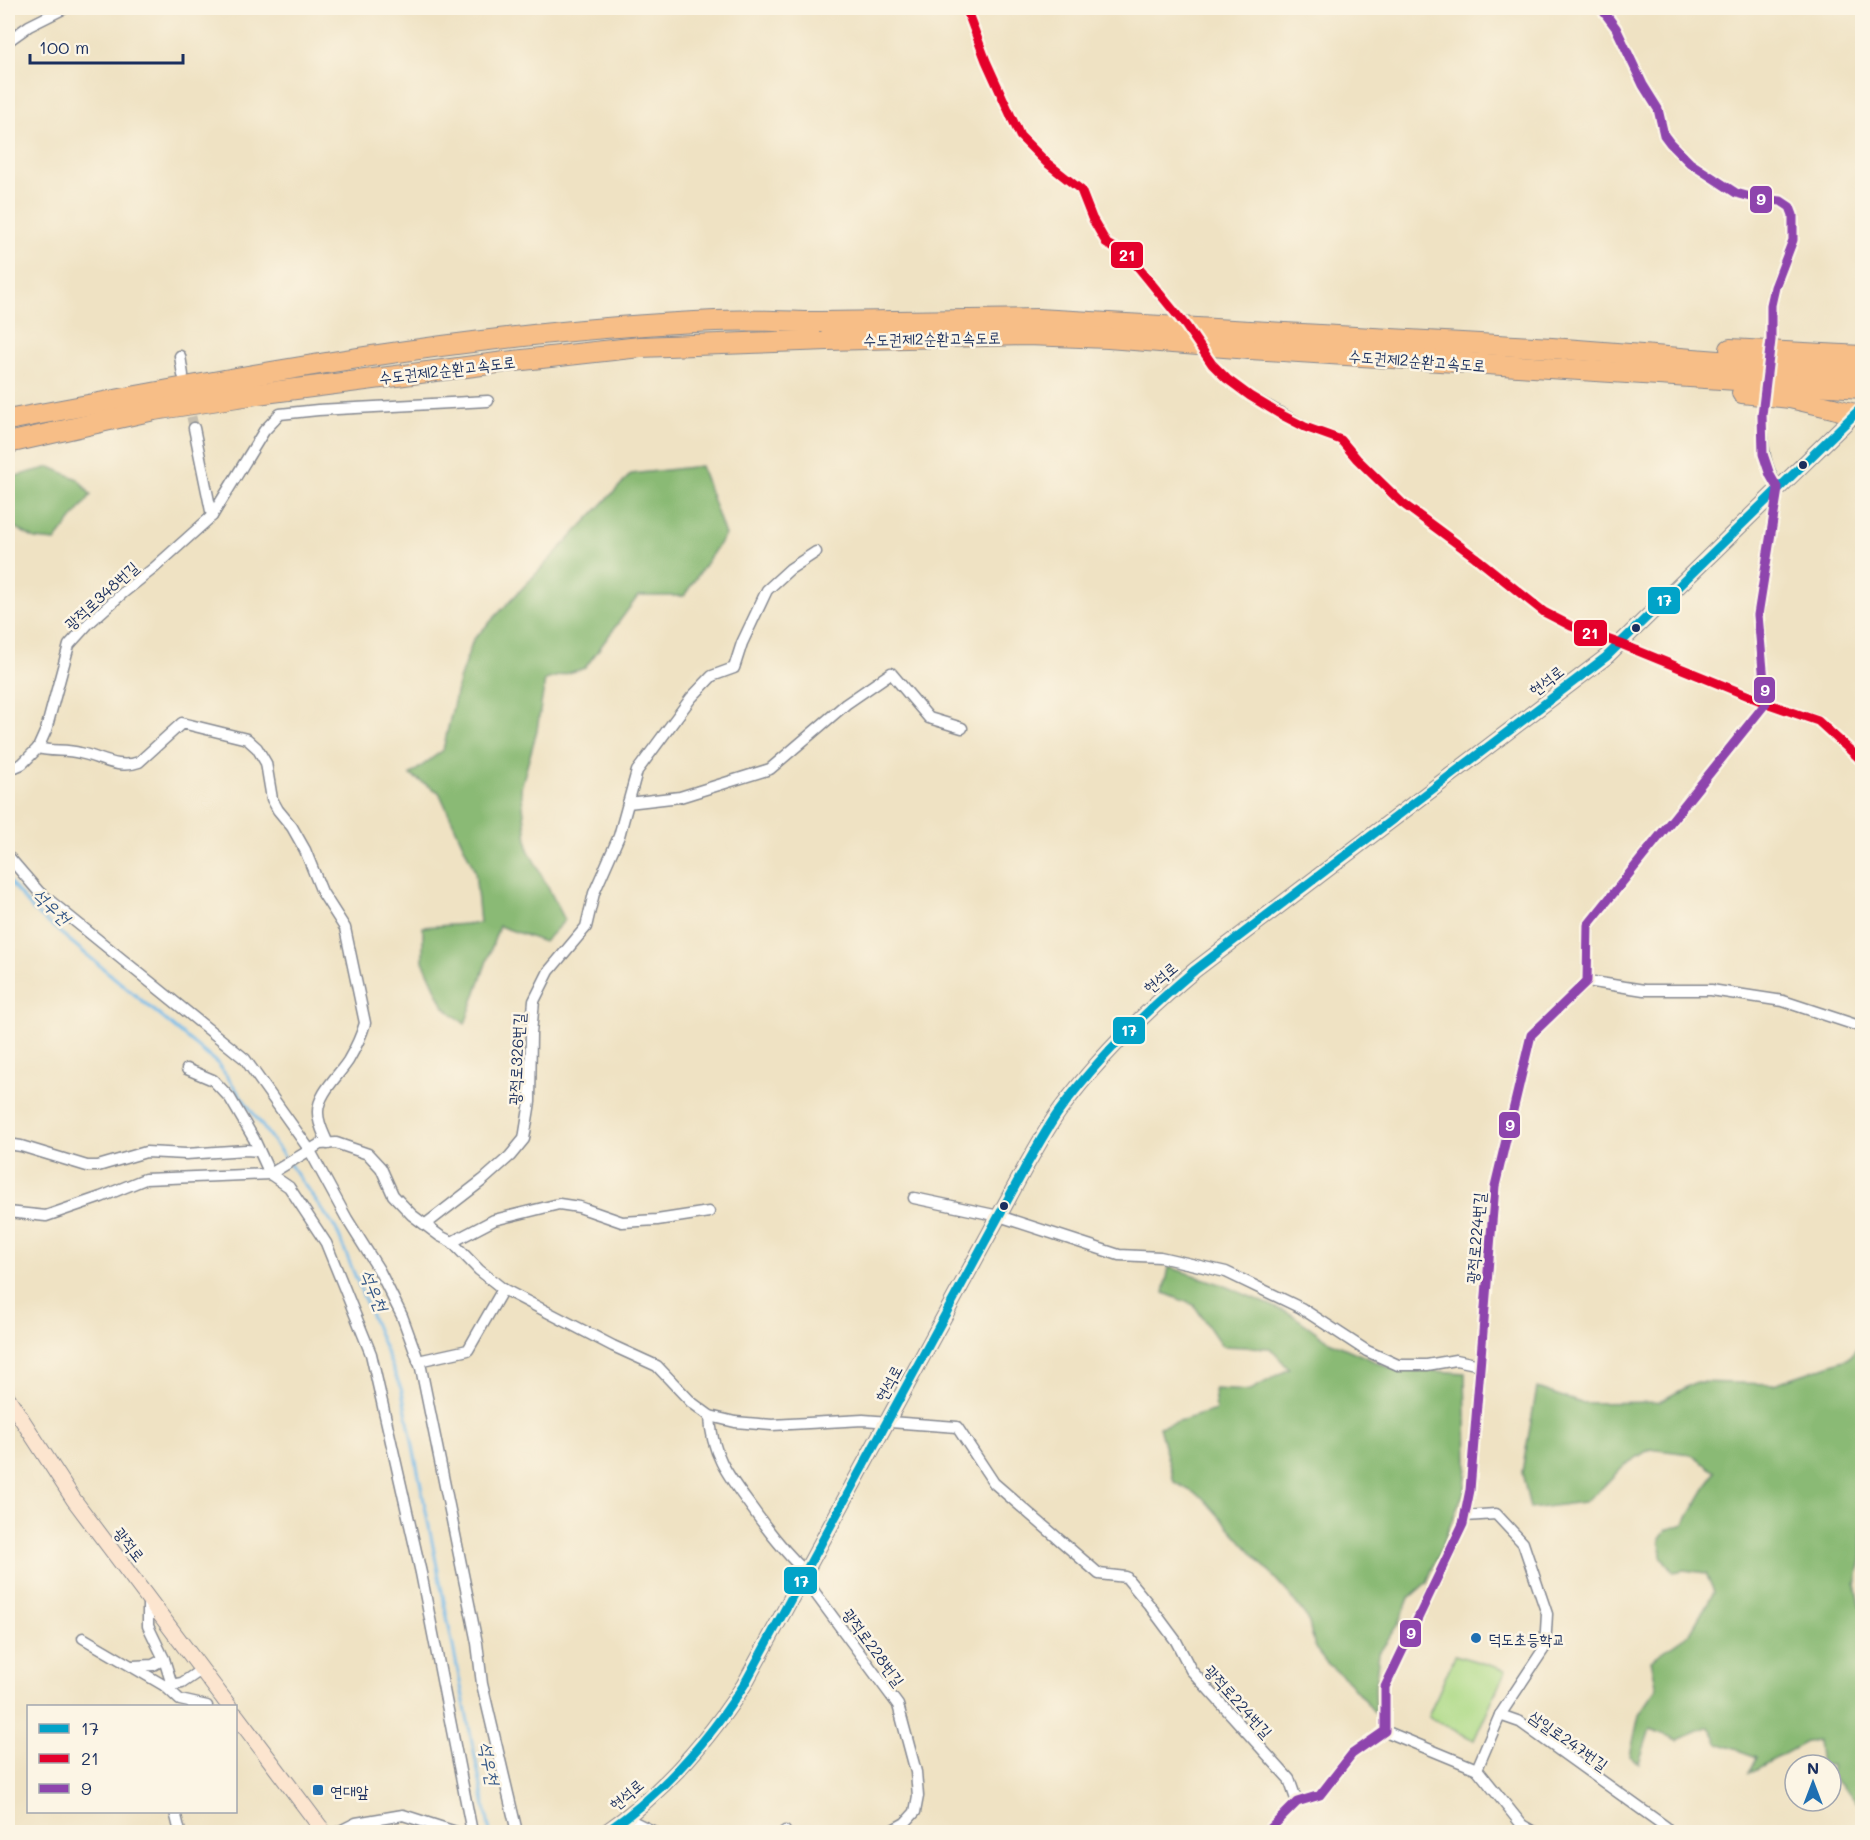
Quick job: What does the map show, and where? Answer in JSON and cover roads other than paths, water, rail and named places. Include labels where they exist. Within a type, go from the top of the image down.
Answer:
[{"type":"highway","name":"수도권제2순환고속도로","points":[[8,420],[224,379],[490,340],[599,328],[717,321],[1038,319],[1250,340],[1423,361],[1859,375]]},
{"type":"highway","name":"수도권제2순환고속도로","points":[[8,443],[154,410],[268,392],[505,362],[640,347],[828,340],[1027,335],[1552,348],[1859,375]]},
{"type":"highway","points":[[1423,361],[1790,398],[1863,416]]},
{"type":"street","points":[[8,41],[29,26],[65,8]]},
{"type":"street","points":[[966,8],[986,61],[1020,136],[1047,163],[1081,190],[1092,218],[1107,244],[1129,256],[1186,326],[1212,364],[1227,379],[1278,413],[1305,427],[1341,440],[1402,503],[1544,612],[1571,626],[1818,722],[1863,761]]},
{"type":"street","points":[[1601,8],[1616,28],[1643,85],[1658,109],[1664,135],[1670,143],[1690,163],[1736,193],[1758,199],[1781,201],[1791,207],[1793,240],[1775,287],[1771,305],[1771,340]]},
{"type":"street","points":[[180,356],[183,375]]},
{"type":"street","name":"광적로348번길","points":[[8,770],[22,764],[38,748],[46,730],[69,645],[108,605],[212,516],[264,431],[280,414],[488,401]]},
{"type":"street","points":[[1621,644],[1863,407]]},
{"type":"street","points":[[1762,415],[1763,454],[1770,475],[1778,489],[1758,615],[1766,703],[1588,926],[1587,981],[1644,990],[1711,990],[1783,1000],[1863,1027]]},
{"type":"street","points":[[194,428],[212,516]]},
{"type":"street","name":"광적로326번길","points":[[426,1224],[483,1180],[510,1156],[524,1139],[530,1102],[534,1001],[549,971],[586,927],[594,893],[619,836],[637,771],[691,698],[712,676],[734,668],[742,643],[767,590],[790,569],[816,552]]},
{"type":"street","name":"현석로","points":[[606,1833],[668,1780],[727,1711],[744,1685],[1026,1166],[1059,1112],[1097,1065],[1154,1004],[1195,970],[1621,644]]},
{"type":"street","points":[[628,804],[680,797],[770,769],[846,704],[891,673],[929,718],[962,728]]},
{"type":"street","points":[[38,748],[81,753],[116,764],[130,765],[139,762],[182,723],[247,740],[257,748],[266,763],[273,799],[278,810],[292,827],[305,850],[322,892],[345,928],[365,1023],[361,1036],[325,1092],[318,1110],[319,1124],[328,1144]]},
{"type":"street","points":[[8,856],[39,892],[245,1059],[309,1149],[347,1219],[379,1270],[402,1316],[418,1361],[477,1643],[482,1684],[516,1832]]},
{"type":"street","name":"광적로224번길","points":[[1385,1731],[1385,1687],[1465,1516],[1470,1490],[1495,1186],[1531,1035],[1587,981]]},
{"type":"street","points":[[187,1069],[213,1080],[230,1098],[246,1122],[259,1151],[273,1173],[289,1187],[326,1243],[371,1354],[421,1573],[472,1833]]},
{"type":"street","points":[[8,1212],[46,1216],[145,1179],[273,1173],[309,1149],[320,1144],[336,1143],[368,1154],[381,1168],[393,1195],[412,1215],[452,1242],[479,1270],[503,1289],[657,1366],[691,1402],[710,1416],[735,1422],[772,1425],[863,1420],[887,1423]]},
{"type":"street","points":[[8,1144],[87,1166],[98,1166],[146,1152],[186,1154],[259,1151]]},
{"type":"street","points":[[914,1198],[999,1216],[1119,1255],[1160,1257],[1226,1272],[1301,1308],[1367,1351],[1398,1365],[1427,1365],[1456,1360],[1480,1365]]},
{"type":"street","points":[[452,1242],[494,1220],[559,1204],[579,1207],[622,1222],[657,1220],[709,1212]]},
{"type":"street","points":[[418,1361],[468,1350],[503,1289]]},
{"type":"street","name":"광적로","points":[[8,1398],[74,1500],[228,1705]]},
{"type":"street","points":[[710,1416],[710,1432],[715,1449],[729,1477],[778,1544],[805,1575]]},
{"type":"street","name":"현석로","points":[[887,1423],[957,1427],[994,1483],[1100,1574],[1106,1574]]},
{"type":"street","points":[[1465,1516],[1496,1515],[1523,1543],[1547,1614],[1545,1647],[1500,1715],[1477,1769]]},
{"type":"street","name":"광적로224번길","points":[[1106,1574],[1126,1578],[1150,1606],[1176,1641],[1191,1670],[1289,1779],[1297,1802]]},
{"type":"street","name":"광적로228번길","points":[[805,1575],[898,1705],[916,1773],[918,1796],[915,1812],[905,1823],[889,1833]]},
{"type":"street","points":[[148,1598],[148,1626],[164,1659],[168,1686],[180,1704]]},
{"type":"street","points":[[83,1638],[168,1686],[182,1683],[201,1670]]},
{"type":"street","points":[[132,1666],[153,1665],[164,1659]]},
{"type":"street","name":"삼일로247번길","points":[[1500,1715],[1520,1722],[1666,1827]]},
{"type":"street","name":"광적로","points":[[237,1717],[324,1833]]},
{"type":"street","points":[[1267,1833],[1297,1802],[1320,1794],[1352,1754],[1385,1731],[1477,1769],[1522,1825],[1534,1833]]},
{"type":"street","points":[[175,1813],[180,1833]]},
{"type":"street","points":[[338,1833],[356,1823],[403,1815],[456,1833]]},
{"type":"street","points":[[626,1818],[655,1833]]},
{"type":"waterway","name":"석우천","points":[[8,880],[33,910],[218,1064],[336,1229],[402,1391],[490,1832]]},
{"type":"tunnel","points":[[188,402],[194,428]]},
{"type":"place","name":"덕도초등학교","points":[[1476,1638]]},
{"type":"place","name":"연대앞","points":[[318,1790]]}]
